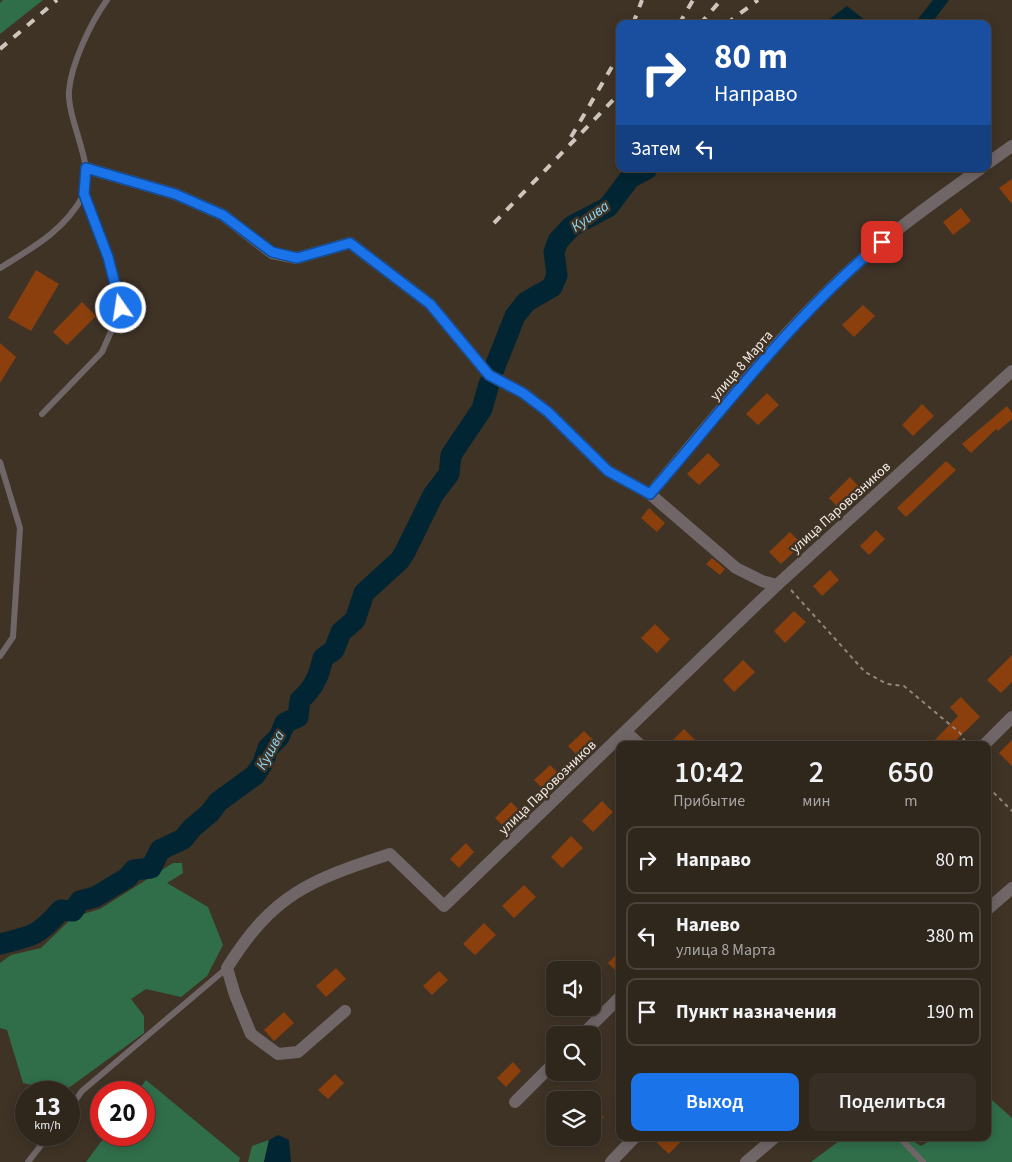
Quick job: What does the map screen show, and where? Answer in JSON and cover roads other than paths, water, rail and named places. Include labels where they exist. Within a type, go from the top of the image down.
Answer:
[{"type":"street","points":[[991,161],[1012,146]]},
{"type":"street","points":[[86,168],[175,194],[223,215],[272,252],[297,258],[350,243],[430,304],[489,375],[523,393],[548,412],[608,471],[650,494],[736,568],[762,581],[780,583]]},
{"type":"street","name":"улица 8 Марта","points":[[650,494],[792,328],[848,272],[917,213],[976,172]]},
{"type":"street","name":"улица Паровозников","points":[[617,741],[780,583],[1012,371]]},
{"type":"street","points":[[988,741],[1012,717]]},
{"type":"street","points":[[626,732],[636,741]]},
{"type":"street","name":"улица Паровозников","points":[[228,968],[247,937],[265,916],[298,891],[329,874],[390,854],[444,906],[616,742]]},
{"type":"street","points":[[991,906],[1012,888]]},
{"type":"street","points":[[228,968],[235,994],[251,1034],[278,1054],[298,1052],[345,1011]]},
{"type":"street","points":[[591,1026],[616,1001]]},
{"type":"street","points":[[515,1102],[546,1071]]},
{"type":"street","points":[[612,1162],[631,1141]]},
{"type":"street","points":[[746,1162],[770,1141]]},
{"type":"lane","points":[[42,414],[102,352],[121,308],[108,257],[84,194],[86,168],[73,118],[69,91],[87,32],[107,0]]},
{"type":"lane","points":[[0,268],[50,236],[63,224],[84,194]]},
{"type":"lane","points":[[0,462],[20,528],[13,637],[0,656]]},
{"type":"lane","points":[[80,1094],[228,968]]},
{"type":"lane","points":[[903,1141],[923,1162]]},
{"type":"lane","points":[[28,1162],[40,1146]]},
{"type":"water","points":[[933,0],[949,0],[934,20],[917,20]]},
{"type":"water","points":[[847,6],[865,20],[828,20]]},
{"type":"water","points":[[278,1135],[289,1140],[291,1162],[264,1162],[269,1140]]},
{"type":"waterway","name":"Кушва","points":[[494,369],[515,316],[526,302],[552,287],[557,275],[554,252],[558,241],[572,226],[608,207],[630,178],[641,172]]},
{"type":"waterway","name":"Кушва","points":[[0,944],[34,934],[61,910],[73,911],[80,901],[95,897],[127,878],[134,870],[151,868],[160,850],[183,839],[192,828],[210,813],[218,802],[255,775],[263,763],[268,748],[279,737],[285,723],[298,717],[300,700],[315,681],[323,658],[334,650],[341,632],[355,620],[364,593],[400,560],[405,552],[433,495],[449,474],[451,455],[482,409],[489,384]]},
{"type":"railway","points":[[0,49],[57,0]]},
{"type":"railway","points":[[634,20],[642,0]]},
{"type":"railway","points":[[681,20],[693,0]]},
{"type":"railway","points":[[704,20],[721,0]]},
{"type":"railway","points":[[731,20],[758,0]]},
{"type":"railway","points":[[571,137],[616,60]]},
{"type":"railway","points":[[494,223],[616,97]]}]
